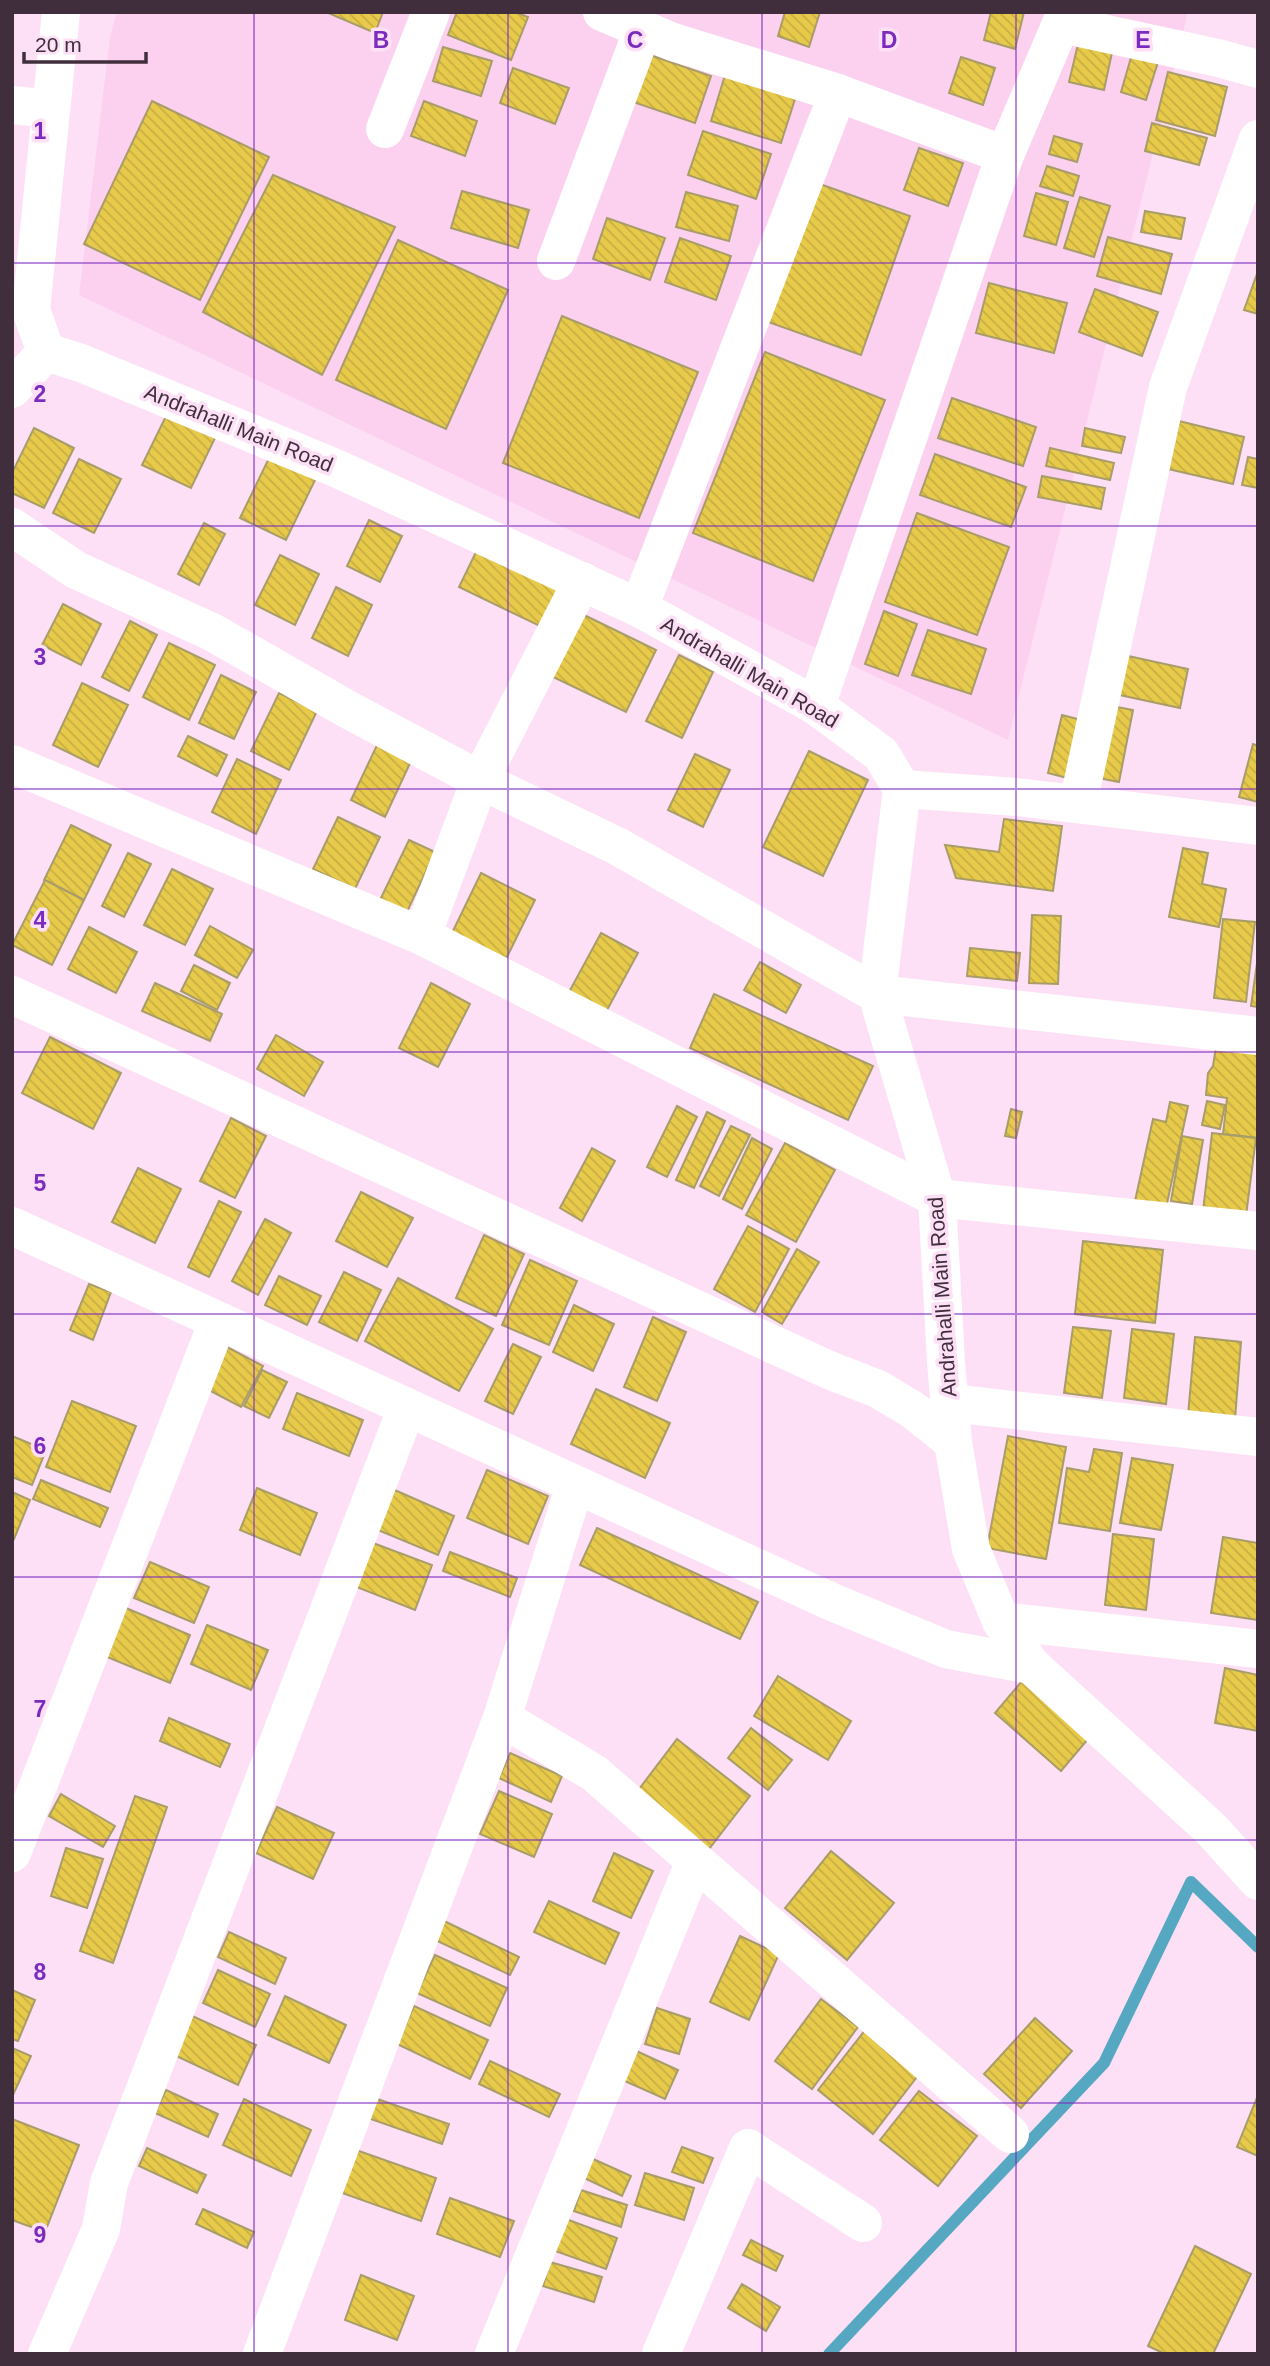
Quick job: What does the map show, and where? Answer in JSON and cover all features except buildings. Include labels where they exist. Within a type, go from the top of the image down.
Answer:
[{"type":"street","points":[[12,389],[46,352],[23,280],[51,109],[61,12]]},
{"type":"street","points":[[385,129],[431,12]]},
{"type":"street","points":[[602,12],[673,42],[838,93],[1005,155]]},
{"type":"street","points":[[816,706],[1005,155],[1063,18],[1258,69]]},
{"type":"street","points":[[556,261],[643,29]]},
{"type":"street","points":[[639,608],[838,93]]},
{"type":"street","points":[[12,105],[51,109]]},
{"type":"street","points":[[1078,804],[1168,387],[1258,139]]},
{"type":"street","name":"Andrahalli Main Road","points":[[46,352],[81,363],[338,469],[583,581],[639,608],[816,706],[881,754],[902,789],[877,994],[937,1198],[953,1441],[971,1549],[1001,1622],[1031,1665],[1211,1829],[1258,1881]]},
{"type":"street","points":[[12,527],[76,570],[212,632],[347,709],[480,780],[617,846],[877,994],[1258,1036]]},
{"type":"street","points":[[422,936],[480,780],[583,581]]},
{"type":"street","points":[[12,764],[422,936],[937,1198],[1258,1231]]},
{"type":"street","points":[[902,789],[1017,797],[1258,826]]},
{"type":"street","points":[[12,995],[791,1353],[878,1389],[913,1410],[953,1441]]},
{"type":"street","points":[[15,1237],[218,1321],[832,1602],[946,1650],[1031,1665]]},
{"type":"street","points":[[12,1853],[218,1321]]},
{"type":"street","points":[[950,1403],[1258,1437]]},
{"type":"street","points":[[47,2354],[101,2229],[109,2183],[407,1407]]},
{"type":"street","points":[[262,2354],[502,1718],[575,1485]]},
{"type":"street","points":[[1001,1622],[1258,1649]]},
{"type":"street","points":[[502,1718],[594,1773],[1010,2134]]},
{"type":"street","points":[[494,2354],[695,1861]]},
{"type":"street","points":[[661,2354],[748,2148],[863,2223]]},
{"type":"shaded area","points":[[117,12],[1188,12],[1008,740],[79,295],[110,37]]},
{"type":"waterway","points":[[829,2354],[1104,2063],[1191,1882],[1258,1947]]}]
